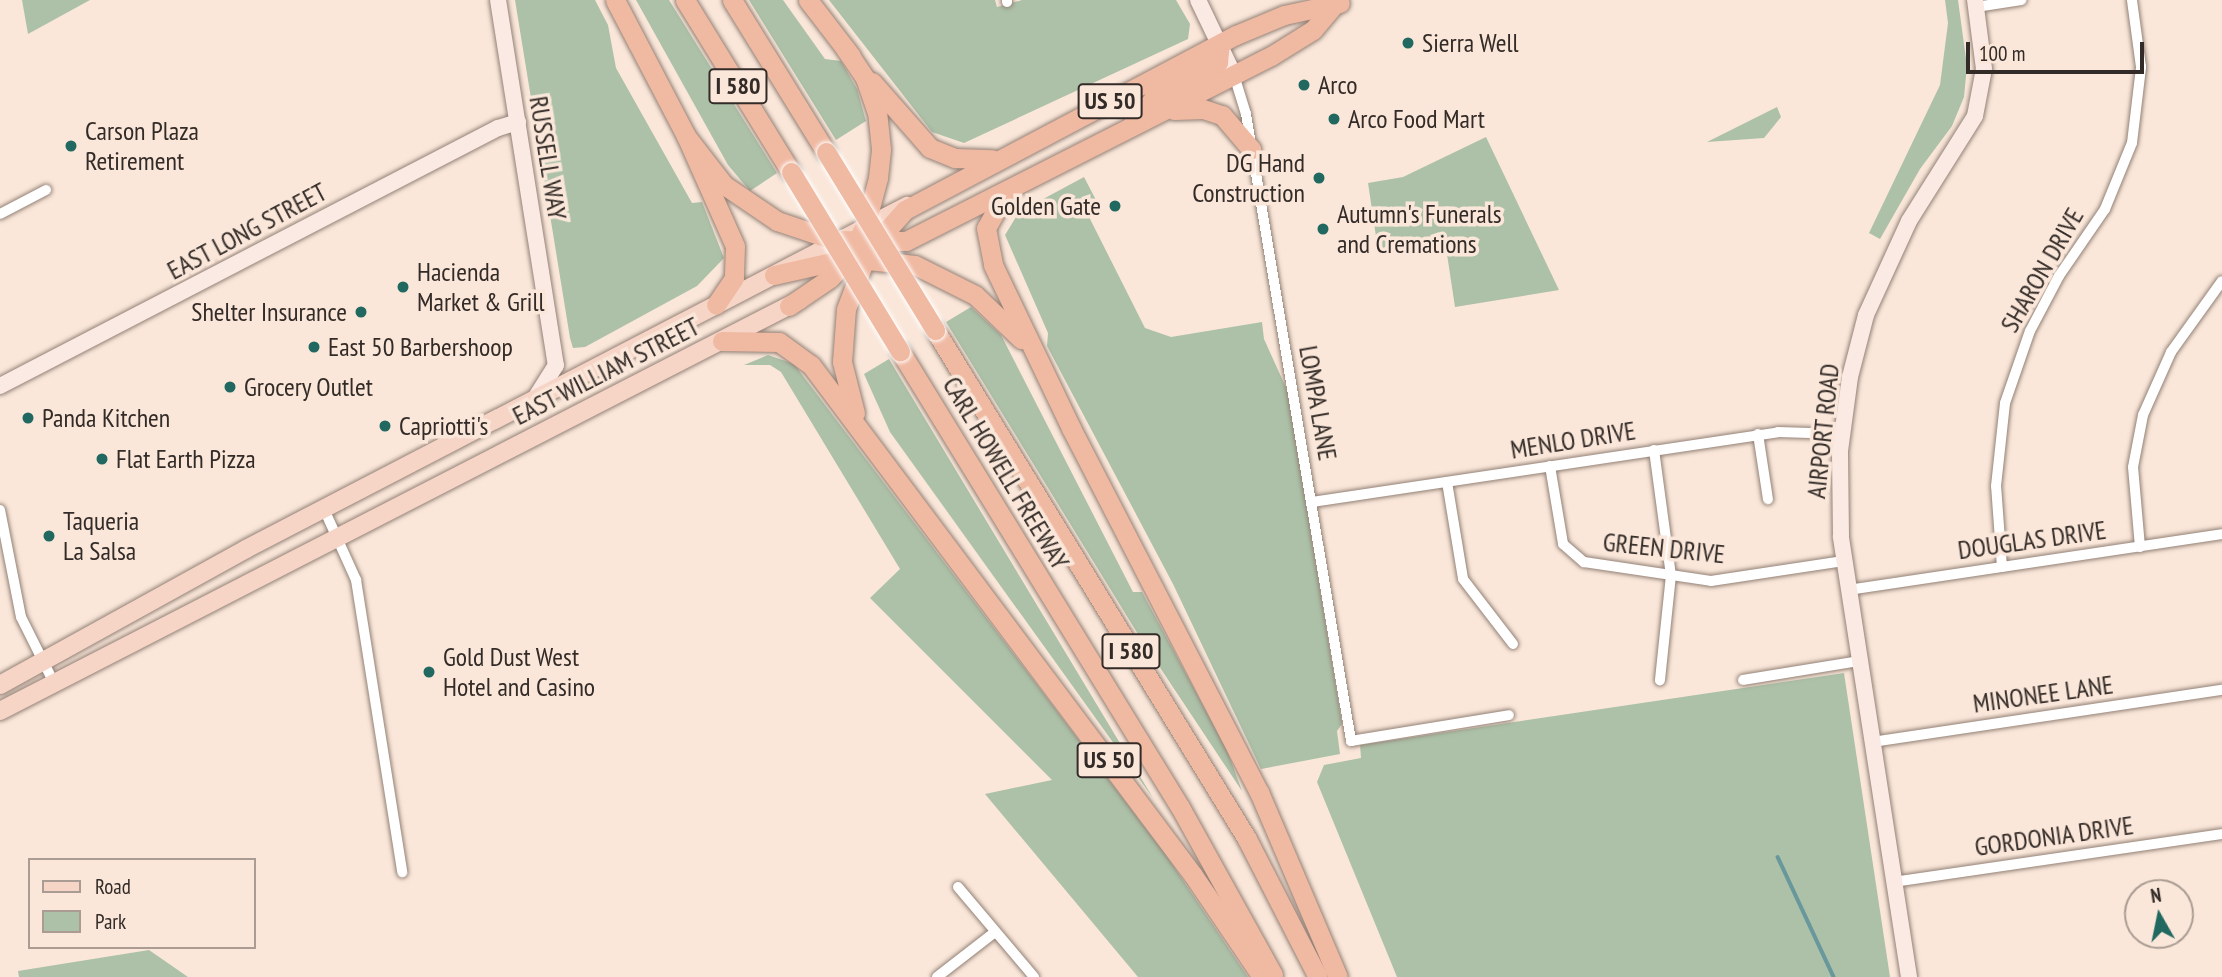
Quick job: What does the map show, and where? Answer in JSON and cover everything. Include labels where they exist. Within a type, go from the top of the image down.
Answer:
[{"type":"highway","points":[[615,0],[686,136],[736,251],[734,278],[716,305]]},
{"type":"highway","name":"CARL HOWELL FREEWAY","points":[[685,0],[1211,859],[1274,977]]},
{"type":"highway","name":"CARL HOWELL FREEWAY","points":[[732,0],[1247,839],[1318,977]]},
{"type":"highway","points":[[808,0],[930,148],[955,158],[1000,158]]},
{"type":"highway","name":"US 50","points":[[1262,977],[1194,875],[863,429],[847,392],[841,352],[845,312],[861,250],[926,196],[1220,44],[1284,15],[1336,2]]},
{"type":"highway","name":"US 50","points":[[1005,194],[1234,75],[1308,33],[1336,2]]},
{"type":"highway","points":[[1128,130],[1155,96],[1218,62],[1220,44]]},
{"type":"highway","points":[[789,306],[830,278],[861,250],[879,173],[881,134],[870,90],[845,48]]},
{"type":"highway","points":[[1166,110],[1216,113],[1232,123],[1251,149]]},
{"type":"highway","points":[[686,136],[712,172],[745,203],[789,226],[926,269],[963,287],[998,315],[1035,356]]},
{"type":"highway","points":[[774,275],[861,250],[906,241],[1005,194]]},
{"type":"highway","points":[[1005,194],[991,216],[986,242],[1035,356],[1259,792],[1338,977]]},
{"type":"highway","points":[[722,341],[763,340],[793,348],[863,429]]},
{"type":"main road","name":"EAST WILLIAM STREET","points":[[0,685],[324,509],[774,275]]},
{"type":"main road","name":"EAST WILLIAM STREET","points":[[0,711],[789,306]]},
{"type":"street","name":"RUSSELL WAY","points":[[498,0],[556,365]]},
{"type":"street","points":[[1198,0],[1234,75]]},
{"type":"street","points":[[1976,3],[2021,0]]},
{"type":"street","name":"SHARON DRIVE","points":[[2003,567],[1996,485],[2005,403],[2030,331],[2059,276],[2105,209],[2132,143],[2141,85],[2132,0]]},
{"type":"street","name":"AIRPORT ROAD","points":[[1909,977],[1844,561],[1838,506],[1842,434],[1855,352],[1875,294],[1909,221],[1975,116],[1984,77],[1976,3]]},
{"type":"street","name":"LOMPA LANE","points":[[1234,75],[1251,149],[1351,741],[1509,715]]},
{"type":"street","name":"EAST LONG STREET","points":[[0,386],[498,128],[518,122]]},
{"type":"street","points":[[0,214],[46,190]]},
{"type":"street","points":[[2140,547],[2133,467],[2143,415],[2171,352],[2222,281]]},
{"type":"street","points":[[533,401],[556,365],[589,371]]},
{"type":"street","name":"MENLO DRIVE","points":[[1312,502],[1758,434],[1791,430],[1842,434]]},
{"type":"street","points":[[1758,434],[1768,499]]},
{"type":"street","points":[[1654,450],[1671,575],[1661,680]]},
{"type":"street","name":"GREEN DRIVE","points":[[1550,466],[1561,536],[1572,555],[1589,563],[1721,580],[1844,561]]},
{"type":"street","points":[[1447,482],[1463,579],[1513,644]]},
{"type":"street","points":[[0,509],[14,593],[54,683]]},
{"type":"street","points":[[324,509],[356,580],[402,872]]},
{"type":"street","name":"DOUGLAS DRIVE","points":[[1849,590],[2222,534]]},
{"type":"street","points":[[1743,680],[1859,662]]},
{"type":"street","name":"MINONEE LANE","points":[[1872,742],[2222,690]]},
{"type":"street","name":"GORDONIA DRIVE","points":[[1893,882],[2222,834]]},
{"type":"street","points":[[958,887],[1034,977]]},
{"type":"street","points":[[937,977],[995,932]]},
{"type":"green space","points":[[22,0],[90,0],[28,34]]},
{"type":"green space","points":[[515,0],[595,0],[608,25],[616,68],[692,203],[702,202],[724,258],[697,286],[585,347],[573,348],[570,338]]},
{"type":"green space","points":[[636,0],[669,0],[777,173],[750,191],[728,165]]},
{"type":"green space","points":[[749,0],[783,0],[825,59],[841,61],[857,89],[866,121],[836,140]]},
{"type":"green space","points":[[829,0],[995,0],[997,7],[1022,0],[1176,0],[1190,24],[1188,39],[964,143],[932,132]]},
{"type":"green space","points":[[1945,0],[1958,0],[1967,66],[1964,97],[1952,126],[1920,169],[1880,239],[1869,233],[1940,85],[1948,23]]},
{"type":"green space","points":[[1777,107],[1781,117],[1764,138],[1707,142]]},
{"type":"green space","points":[[1486,137],[1559,290],[1455,307],[1445,241],[1378,250],[1368,183],[1403,177]]},
{"type":"green space","points":[[1084,177],[1097,202],[1085,209],[1145,328],[1171,337],[1262,322],[1264,339],[1288,392],[1342,724],[1337,731],[1340,754],[1261,769],[1173,584],[1047,346],[1048,333],[1005,235],[1019,212]]},
{"type":"green space","points":[[971,307],[1001,335],[1133,592],[1142,592],[1227,750],[1242,791],[1141,639],[946,322]]},
{"type":"green space","points":[[768,355],[794,364],[1166,855],[1248,977],[1138,977],[985,794],[1052,780],[870,598],[900,569],[781,372],[770,365],[744,365]]},
{"type":"green space","points":[[889,359],[1153,798],[890,432],[864,374]]},
{"type":"green space","points":[[1844,673],[1890,977],[1397,977],[1317,782],[1324,765],[1361,758],[1360,745]]},
{"type":"green space","points":[[149,950],[188,977],[19,977],[18,971]]},
{"type":"waterway","points":[[1778,857],[1834,977]]},
{"type":"place","name":"Sierra Well","points":[[1408,43]]},
{"type":"place","name":"Arco","points":[[1304,85]]},
{"type":"place","name":"Arco Food Mart","points":[[1334,119]]},
{"type":"place","name":"Carson Plaza Retirement","points":[[71,146]]},
{"type":"place","name":"DG Hand Construction","points":[[1319,178]]},
{"type":"place","name":"Golden Gate","points":[[1115,206]]},
{"type":"place","name":"Autumn's Funerals and Cremations","points":[[1323,229]]},
{"type":"place","name":"Hacienda Market & Grill","points":[[403,287]]},
{"type":"place","name":"Shelter Insurance","points":[[361,312]]},
{"type":"place","name":"East 50 Barbershoop","points":[[314,347]]},
{"type":"place","name":"Grocery Outlet","points":[[230,387]]},
{"type":"place","name":"Panda Kitchen","points":[[28,418]]},
{"type":"place","name":"Capriotti's","points":[[385,426]]},
{"type":"place","name":"Flat Earth Pizza","points":[[102,459]]},
{"type":"place","name":"Taqueria La Salsa","points":[[49,536]]},
{"type":"place","name":"Gold Dust West Hotel and Casino","points":[[429,672]]}]
